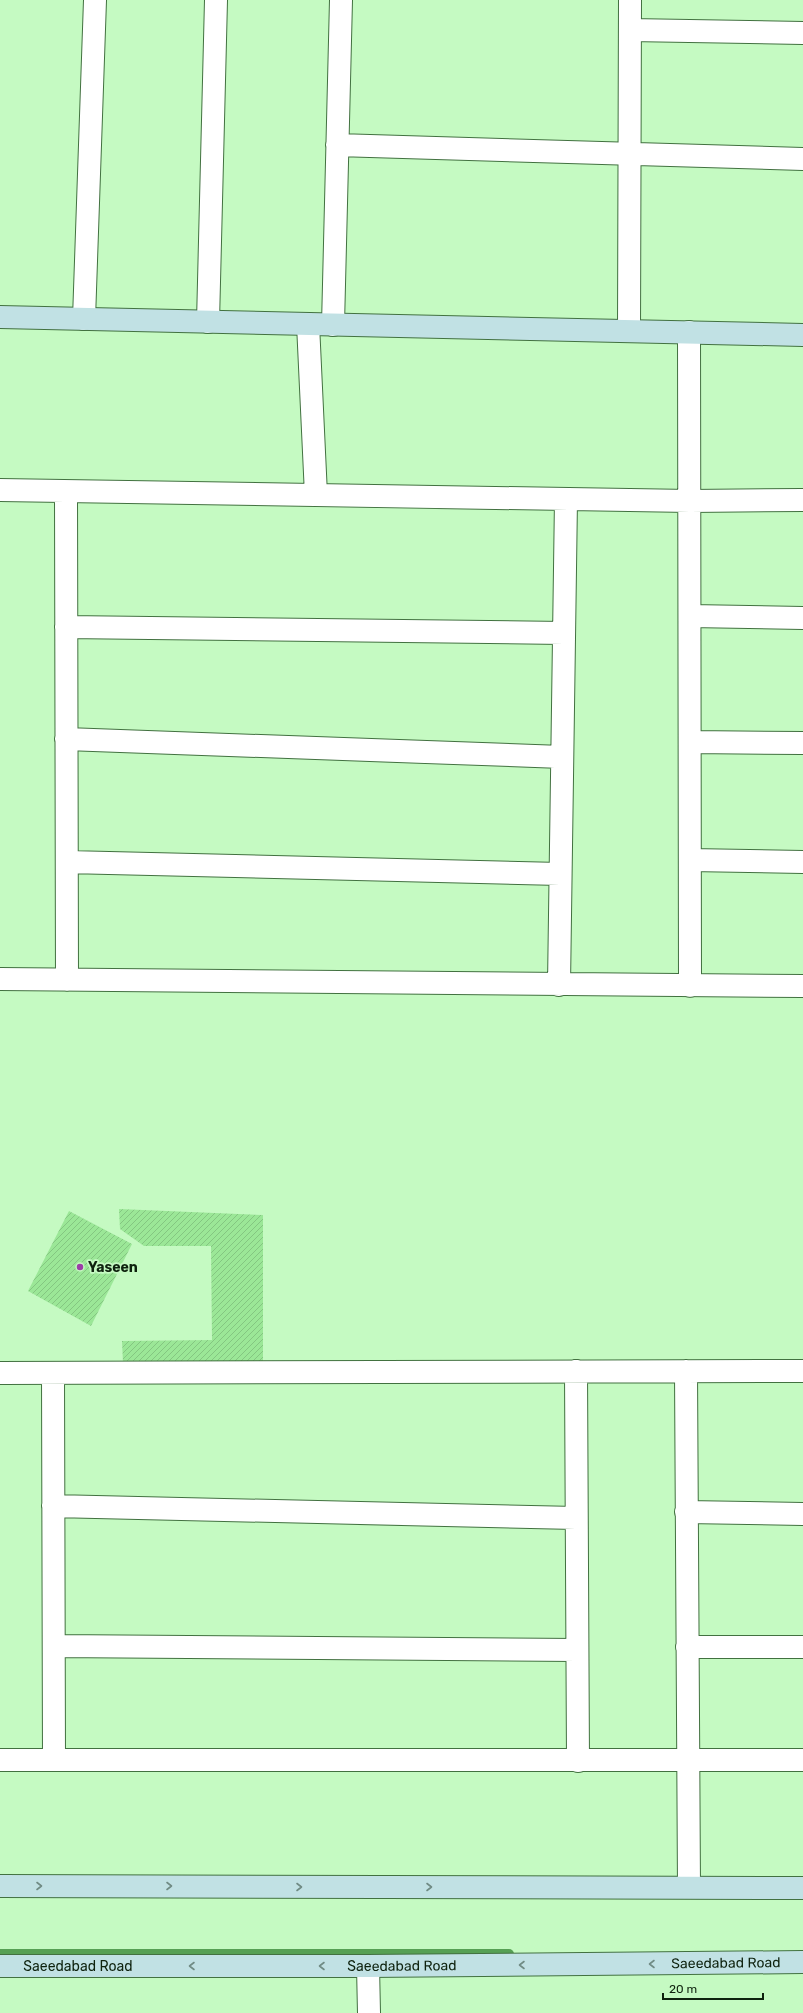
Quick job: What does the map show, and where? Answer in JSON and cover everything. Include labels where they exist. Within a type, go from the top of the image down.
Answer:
[{"type":"street","points":[[84,319],[95,0]]},
{"type":"street","points":[[208,322],[216,0]]},
{"type":"street","points":[[333,325],[341,0]]},
{"type":"street","points":[[629,331],[630,0]]},
{"type":"street","points":[[630,30],[803,33]]},
{"type":"street","points":[[337,145],[803,158]]},
{"type":"street","points":[[0,317],[803,335]]},
{"type":"street","points":[[308,324],[316,495]]},
{"type":"street","points":[[689,332],[690,986]]},
{"type":"street","points":[[0,490],[690,501],[803,500]]},
{"type":"street","points":[[66,492],[67,980]]},
{"type":"street","points":[[559,985],[566,499]]},
{"type":"street","points":[[690,616],[803,618]]},
{"type":"street","points":[[66,626],[564,633]]},
{"type":"street","points":[[66,739],[562,757]]},
{"type":"street","points":[[690,742],[803,743]]},
{"type":"street","points":[[690,860],[803,862]]},
{"type":"street","points":[[67,862],[560,874]]},
{"type":"street","points":[[0,979],[803,986]]},
{"type":"street","points":[[576,1371],[578,1761]]},
{"type":"street","points":[[686,1371],[689,1888]]},
{"type":"street","points":[[0,1374],[803,1371]]},
{"type":"street","points":[[53,1373],[54,1760]]},
{"type":"street","points":[[53,1506],[576,1518]]},
{"type":"street","points":[[686,1512],[803,1514]]},
{"type":"street","points":[[54,1646],[577,1650]]},
{"type":"street","points":[[687,1647],[803,1647]]},
{"type":"street","points":[[0,1760],[803,1760]]},
{"type":"street","points":[[0,1886],[803,1888]]},
{"type":"street","name":"Saeedabad Road","points":[[0,1966],[368,1966],[803,1962]]},
{"type":"street","points":[[368,1966],[369,2013]]},
{"type":"building","points":[[119,1209],[263,1215],[263,1362],[123,1363],[122,1341],[212,1340],[211,1246],[144,1246],[120,1229]]},
{"type":"building","name":"Yaseen","points":[[69,1211],[132,1244],[91,1326],[28,1291]]},
{"type":"waterway","points":[[0,1954],[509,1954]]},
{"type":"place","name":"Yaseen","points":[[80,1267]]}]
